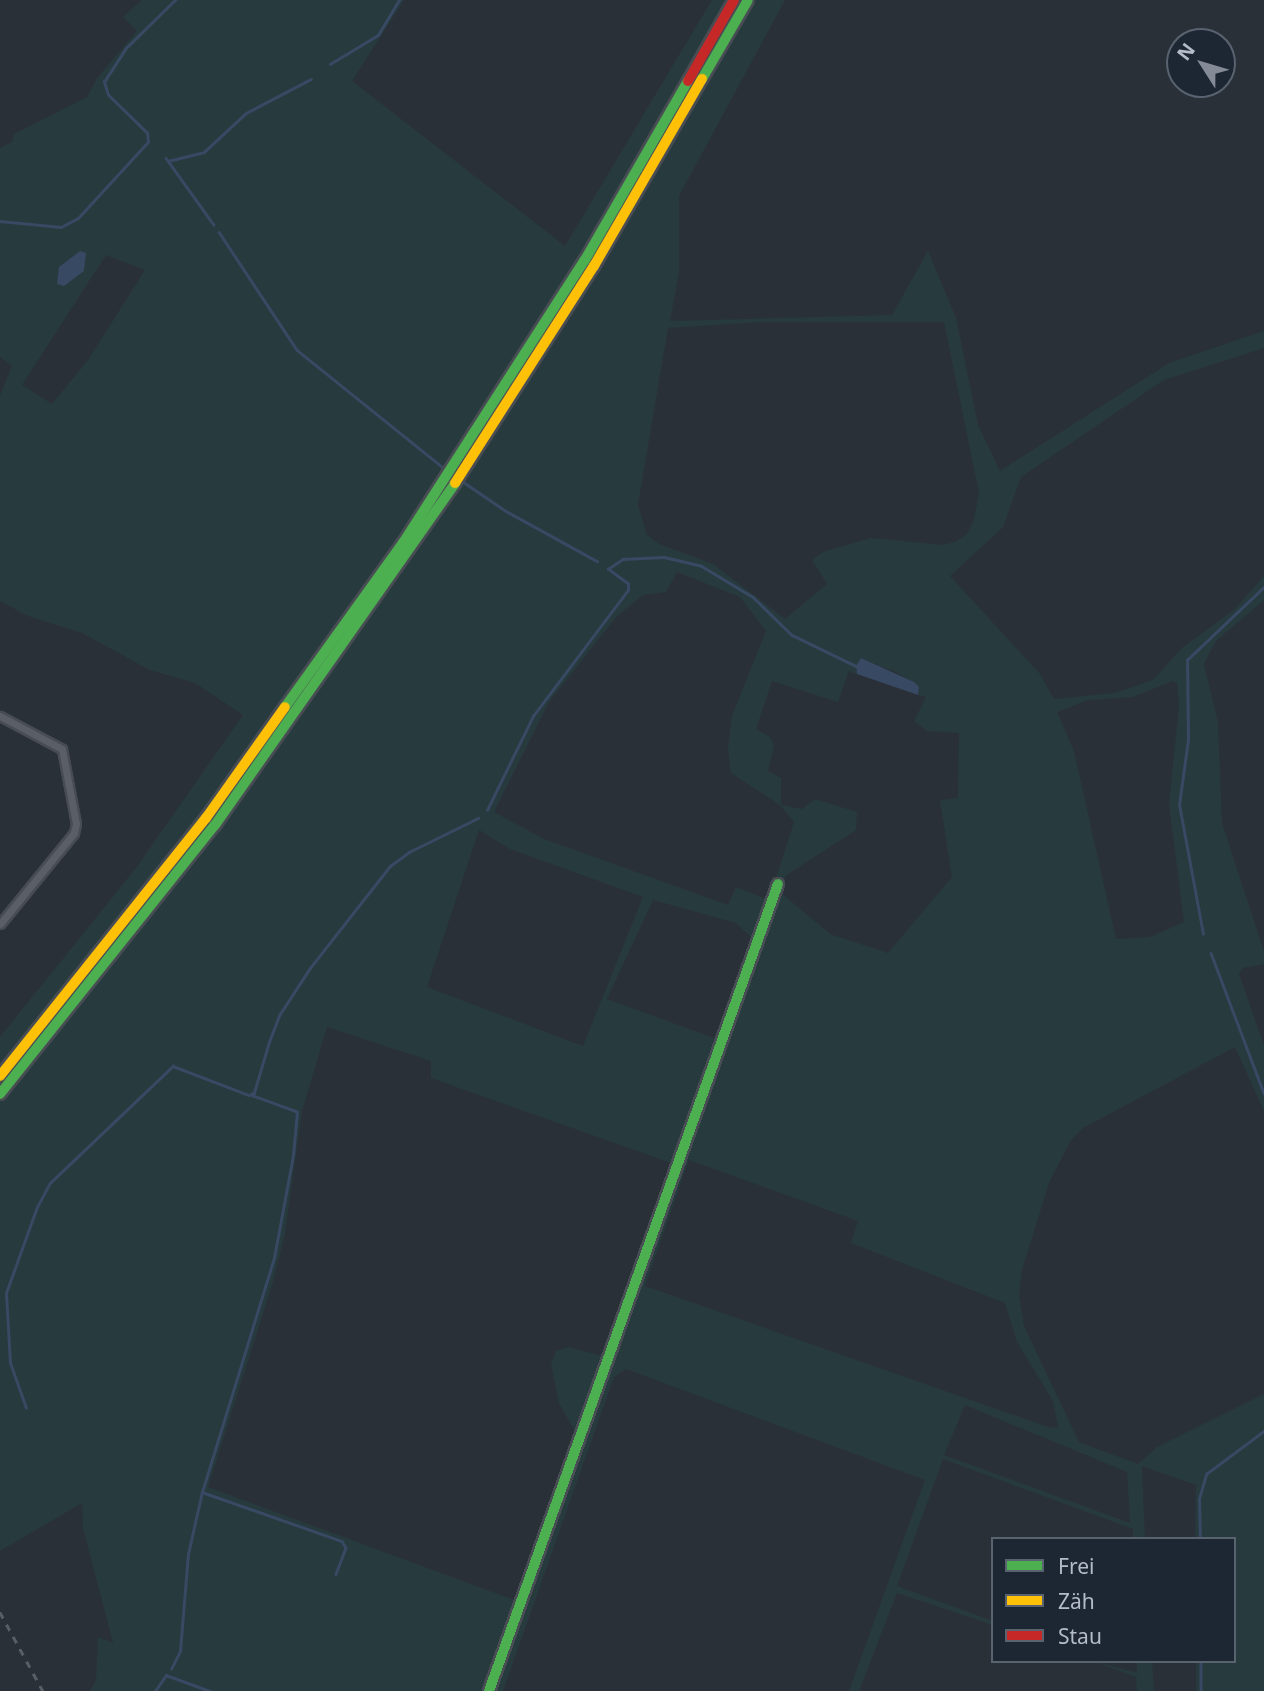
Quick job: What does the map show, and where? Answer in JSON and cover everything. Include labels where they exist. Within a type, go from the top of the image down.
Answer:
[{"type":"main road","points":[[0,1076],[206,818],[402,543],[585,260],[734,0]]},
{"type":"main road","points":[[0,1094],[215,825],[412,550],[594,266],[748,0]]},
{"type":"main road","points":[[489,1691],[778,884]]},
{"type":"street","points":[[0,716],[62,749],[76,824],[74,833],[0,924]]},
{"type":"green space","points":[[142,0],[404,0],[352,81],[565,246],[712,0],[785,0],[679,196],[679,272],[670,321],[892,315],[928,251],[956,318],[978,425],[1000,471],[1169,363],[1264,331],[1264,348],[1164,380],[1021,477],[1003,527],[950,576],[1040,674],[1054,699],[1115,693],[1153,680],[1183,647],[1234,610],[1264,576],[1264,600],[1215,642],[1204,664],[1218,723],[1222,823],[1264,951],[1264,964],[1243,968],[1239,974],[1264,1045],[1264,1111],[1235,1047],[1083,1128],[1071,1140],[1049,1183],[1022,1270],[1019,1296],[1024,1326],[1079,1442],[1138,1464],[1157,1447],[1264,1394],[1264,1691],[1196,1691],[1196,1663],[1236,1663],[1236,1537],[1195,1537],[1196,1485],[1142,1466],[1145,1537],[1133,1537],[1133,1529],[943,1459],[897,1586],[991,1620],[991,1624],[897,1593],[859,1691],[849,1691],[925,1480],[626,1369],[614,1377],[503,1691],[90,1691],[96,1680],[98,1637],[113,1643],[83,1528],[82,1503],[0,1551],[0,1037],[136,868],[243,715],[195,683],[150,670],[82,633],[28,616],[0,601],[0,395],[12,366],[0,357],[0,148],[12,142],[14,134],[87,97],[98,77],[137,31],[123,17]],"holes":[[[106,255],[145,270],[88,360],[52,404],[22,385]],[[759,322],[944,322],[979,493],[974,520],[967,534],[955,542],[943,545],[871,538],[823,552],[812,560],[827,584],[785,619],[713,564],[659,544],[647,535],[638,505],[668,328]],[[677,572],[740,597],[766,631],[732,716],[728,749],[731,773],[780,805],[794,822],[769,900],[736,887],[728,905],[544,839],[494,812],[549,702],[617,616],[643,595],[666,592]],[[861,659],[896,672],[919,687],[918,695],[926,697],[914,721],[927,731],[959,733],[958,798],[940,800],[952,877],[888,953],[830,934],[780,892],[785,876],[856,830],[857,812],[815,799],[802,809],[781,805],[781,778],[768,771],[774,746],[770,737],[756,729],[772,681],[838,702],[849,671],[857,674],[856,666]],[[1173,681],[1177,683],[1179,706],[1169,804],[1184,922],[1150,937],[1116,939],[1074,751],[1057,712],[1088,700],[1133,697]],[[479,830],[510,849],[643,897],[583,1046],[427,987]],[[653,900],[736,923],[752,938],[714,1038],[607,999]],[[327,1027],[431,1061],[431,1078],[671,1163],[602,1356],[569,1347],[556,1351],[551,1364],[559,1403],[575,1432],[514,1600],[208,1487],[272,1285],[285,1233],[302,1111]],[[689,1160],[858,1221],[851,1243],[1005,1303],[1017,1342],[1053,1401],[1058,1427],[1051,1428],[645,1286]],[[965,1405],[1127,1472],[1130,1523],[944,1455]]]},
{"type":"green space","points":[[1098,1663],[1137,1673],[1137,1663],[1152,1663],[1154,1691],[1137,1691],[1136,1677]]},
{"type":"water","points":[[80,251],[86,253],[84,271],[64,286],[57,284],[59,267]]},
{"type":"water","points":[[861,658],[914,682],[919,687],[918,695],[857,674],[856,666]]},
{"type":"waterway","points":[[0,221],[61,227],[78,218],[148,142],[147,133],[108,95],[104,82],[126,48],[175,0]]},
{"type":"waterway","points":[[330,64],[378,35],[399,0]]},
{"type":"waterway","points":[[168,161],[204,152],[246,113],[311,79]]},
{"type":"waterway","points":[[166,158],[214,225]]},
{"type":"waterway","points":[[219,232],[297,350],[445,469]]},
{"type":"waterway","points":[[462,481],[506,511],[597,561]]},
{"type":"waterway","points":[[487,810],[533,716],[628,590],[628,584],[608,569],[623,559],[664,557],[700,565],[753,597],[792,635],[856,666]]},
{"type":"waterway","points":[[1203,934],[1179,805],[1188,739],[1187,660],[1264,587]]},
{"type":"waterway","points":[[171,1669],[180,1651],[188,1554],[202,1492],[274,1258],[293,1155],[297,1112],[253,1096],[269,1042],[280,1014],[310,968],[390,866],[409,852],[478,818]]},
{"type":"waterway","points":[[1211,953],[1264,1093]]},
{"type":"waterway","points":[[26,1408],[10,1363],[6,1293],[37,1207],[50,1183],[173,1066],[249,1095],[253,1093]]},
{"type":"waterway","points":[[1200,1537],[1199,1499],[1206,1474],[1264,1431]]},
{"type":"waterway","points":[[202,1492],[342,1541],[346,1548],[336,1574]]},
{"type":"waterway","points":[[1201,1663],[1201,1691]]},
{"type":"waterway","points":[[155,1691],[166,1675],[210,1691]]},
{"type":"railway","points":[[0,1612],[43,1691]]},
{"type":"traffic: fast","points":[[702,79],[748,0]]},
{"type":"traffic: fast","points":[[285,707],[403,543],[585,260],[688,81]]},
{"type":"traffic: fast","points":[[0,1094],[215,825],[455,483]]},
{"type":"traffic: fast","points":[[489,1691],[778,884]]},
{"type":"traffic: slow","points":[[455,483],[594,266],[702,79]]},
{"type":"traffic: slow","points":[[0,1076],[206,818],[285,707]]},
{"type":"traffic: jam","points":[[688,81],[734,0]]}]
